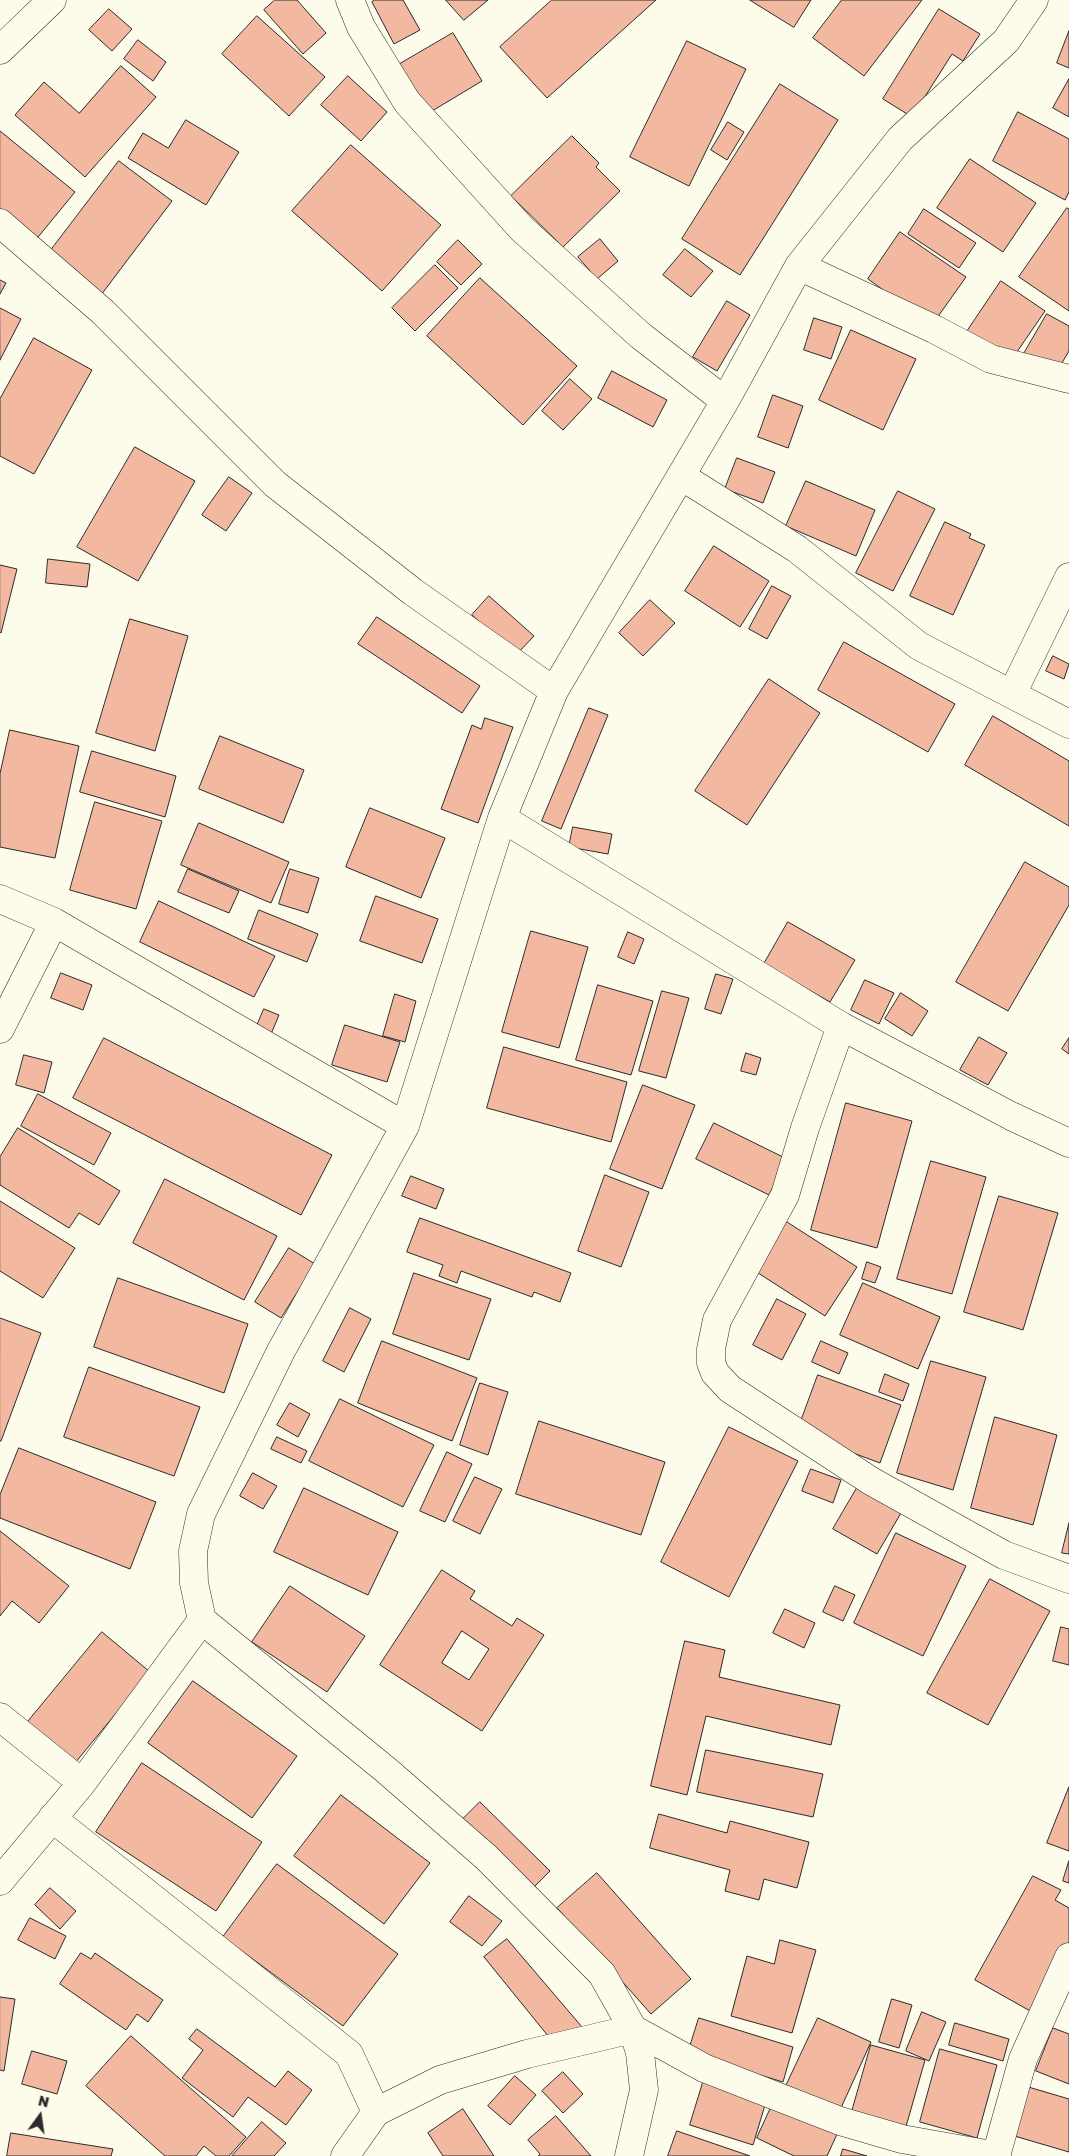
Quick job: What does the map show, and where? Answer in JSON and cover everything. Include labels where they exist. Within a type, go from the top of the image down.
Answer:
[{"type":"street","points":[[0,50],[52,0]]},
{"type":"street","points":[[350,0],[361,27],[407,102],[522,229],[641,336],[724,401]]},
{"type":"street","points":[[629,2156],[644,2090],[640,2053],[634,2029],[602,1974],[486,1856],[386,1770],[202,1620],[194,1583],[193,1551],[200,1514],[281,1351],[405,1126],[502,818],[554,691],[681,476],[800,266],[900,139],[1006,40],[1034,0]]},
{"type":"street","points":[[0,223],[103,312],[275,484],[413,592],[554,691]]},
{"type":"street","points":[[800,266],[992,358],[1069,379]]},
{"type":"street","points":[[681,476],[797,549],[919,646],[1069,724]]},
{"type":"street","points":[[1012,694],[1069,578]]},
{"type":"street","points":[[502,818],[841,1026],[1012,1116],[1069,1143]]},
{"type":"street","points":[[0,899],[54,922],[405,1126]]},
{"type":"street","points":[[0,1029],[54,922]]},
{"type":"street","points":[[841,1026],[805,1128],[785,1195],[717,1320],[711,1349],[713,1368],[730,1389],[871,1481],[1004,1555],[1069,1578]]},
{"type":"street","points":[[0,1881],[82,1784],[202,1620]]},
{"type":"street","points":[[0,1717],[82,1784]]},
{"type":"street","points":[[52,1818],[349,2054],[376,2112]]},
{"type":"street","points":[[345,2156],[376,2112],[440,2080],[527,2054],[634,2029],[704,2068],[840,2121],[902,2139],[996,2156],[1024,2059],[1069,1957]]},
{"type":"building","points":[[275,0],[297,0],[326,33],[303,54],[264,10]]},
{"type":"building","points":[[375,0],[403,0],[420,30],[394,44],[372,2]]},
{"type":"building","points":[[446,0],[488,0],[464,20]]},
{"type":"building","points":[[552,0],[656,0],[547,98],[500,47]]},
{"type":"building","points":[[750,0],[811,0],[794,27]]},
{"type":"building","points":[[842,0],[922,0],[864,76],[813,38]]},
{"type":"building","points":[[109,9],[132,29],[112,51],[89,30]]},
{"type":"building","points":[[939,9],[980,34],[963,61],[952,54],[912,117],[883,99]]},
{"type":"building","points":[[257,16],[325,77],[289,116],[222,54]]},
{"type":"building","points":[[1069,31],[1069,68],[1057,63]]},
{"type":"building","points":[[453,33],[482,81],[422,117],[393,68]]},
{"type":"building","points":[[138,40],[166,62],[153,81],[124,59]]},
{"type":"building","points":[[687,41],[746,69],[689,186],[630,157]]},
{"type":"building","points":[[121,66],[156,97],[85,177],[15,115],[44,82],[79,113]]},
{"type":"building","points":[[348,76],[387,112],[361,141],[321,105]]},
{"type":"building","points":[[1069,79],[1069,117],[1053,108]]},
{"type":"building","points":[[780,84],[838,120],[740,275],[682,239]]},
{"type":"building","points":[[1018,112],[1069,139],[1069,192],[1065,200],[993,161]]},
{"type":"building","points":[[186,120],[239,152],[206,205],[128,158],[143,133],[168,148]]},
{"type":"building","points":[[728,122],[744,132],[727,160],[711,150]]},
{"type":"building","points":[[0,131],[75,192],[34,242],[0,214]]},
{"type":"building","points":[[572,136],[599,163],[596,167],[620,191],[563,247],[511,196]]},
{"type":"building","points":[[351,145],[441,225],[382,291],[292,211]]},
{"type":"building","points":[[970,159],[1036,203],[1003,252],[937,208]]},
{"type":"building","points":[[119,161],[172,201],[101,295],[48,254]]},
{"type":"building","points":[[1067,208],[1069,209],[1069,311],[1019,277]]},
{"type":"building","points":[[924,209],[976,243],[959,268],[908,234]]},
{"type":"building","points":[[900,232],[966,277],[932,325],[868,279]]},
{"type":"building","points":[[600,239],[618,261],[597,279],[578,257]]},
{"type":"building","points":[[458,240],[482,264],[461,285],[437,262]]},
{"type":"building","points":[[685,249],[713,271],[691,297],[663,275]]},
{"type":"building","points":[[435,265],[458,288],[415,331],[392,308]]},
{"type":"building","points":[[480,278],[577,366],[523,425],[427,336]]},
{"type":"building","points":[[0,280],[6,283],[0,294]]},
{"type":"building","points":[[1001,281],[1045,311],[1008,365],[964,336]]},
{"type":"building","points":[[727,301],[750,315],[717,371],[693,357]]},
{"type":"building","points":[[0,308],[21,319],[0,360]]},
{"type":"building","points":[[1047,314],[1069,326],[1069,351],[1054,376],[1022,357]]},
{"type":"building","points":[[814,318],[842,327],[831,359],[804,350]]},
{"type":"building","points":[[851,330],[916,359],[883,430],[819,400]]},
{"type":"building","points":[[34,338],[92,370],[34,474],[0,456],[0,399]]},
{"type":"building","points":[[612,371],[667,400],[653,427],[598,398]]},
{"type":"building","points":[[570,379],[592,399],[563,430],[542,411]]},
{"type":"building","points":[[773,395],[803,406],[788,448],[758,437]]},
{"type":"building","points":[[135,447],[195,481],[138,581],[77,547]]},
{"type":"building","points":[[737,458],[775,472],[763,503],[725,489]]},
{"type":"building","points":[[229,477],[252,493],[226,531],[202,515]]},
{"type":"building","points":[[806,481],[875,510],[856,556],[786,526]]},
{"type":"building","points":[[898,491],[935,509],[893,591],[856,573]]},
{"type":"building","points":[[945,522],[971,534],[969,538],[985,545],[953,615],[910,596]]},
{"type":"building","points":[[714,546],[769,581],[740,627],[685,591]]},
{"type":"building","points":[[48,559],[90,564],[87,587],[46,583]]},
{"type":"building","points":[[0,565],[17,569],[1,633],[0,632]]},
{"type":"building","points":[[772,586],[791,596],[767,639],[749,629]]},
{"type":"building","points":[[489,596],[534,636],[516,655],[472,615]]},
{"type":"building","points":[[650,600],[675,623],[643,656],[619,633]]},
{"type":"building","points":[[377,617],[480,686],[462,713],[358,644]]},
{"type":"building","points":[[130,619],[188,636],[155,751],[96,733]]},
{"type":"building","points":[[844,642],[955,704],[928,752],[818,690]]},
{"type":"building","points":[[1053,656],[1069,664],[1064,679],[1046,671]]},
{"type":"building","points":[[769,679],[820,713],[747,825],[695,791]]},
{"type":"building","points":[[589,708],[608,715],[561,829],[542,821]]},
{"type":"building","points":[[993,716],[1069,761],[1069,826],[965,765]]},
{"type":"building","points":[[485,718],[513,727],[478,823],[441,809],[472,725],[481,729]]},
{"type":"building","points":[[10,730],[79,746],[55,858],[0,847],[0,774]]},
{"type":"building","points":[[220,736],[304,770],[283,823],[199,789]]},
{"type":"building","points":[[92,751],[176,776],[165,817],[80,792]]},
{"type":"building","points":[[95,802],[162,821],[136,909],[70,890]]},
{"type":"building","points":[[370,808],[445,838],[421,898],[346,867]]},
{"type":"building","points":[[199,823],[289,862],[271,903],[181,865]]},
{"type":"building","points":[[573,827],[612,834],[608,854],[569,847]]},
{"type":"building","points":[[1025,862],[1069,887],[1069,905],[1008,1011],[956,982]]},
{"type":"building","points":[[188,869],[239,891],[229,913],[178,892]]},
{"type":"building","points":[[290,869],[319,878],[308,913],[279,904]]},
{"type":"building","points":[[376,896],[438,919],[422,963],[360,941]]},
{"type":"building","points":[[159,901],[275,956],[254,997],[140,942]]},
{"type":"building","points":[[259,910],[318,934],[307,962],[248,939]]},
{"type":"building","points":[[788,922],[855,960],[830,1002],[764,964]]},
{"type":"building","points":[[531,931],[588,947],[559,1048],[502,1032]]},
{"type":"building","points":[[628,932],[644,939],[634,964],[618,957]]},
{"type":"building","points":[[61,973],[92,985],[83,1010],[51,998]]},
{"type":"building","points":[[716,974],[733,979],[721,1014],[705,1009]]},
{"type":"building","points":[[865,980],[894,993],[879,1024],[851,1010]]},
{"type":"building","points":[[598,985],[653,1001],[631,1075],[576,1060]]},
{"type":"building","points":[[662,991],[689,998],[666,1078],[639,1071]]},
{"type":"building","points":[[901,993],[928,1011],[912,1036],[885,1019]]},
{"type":"building","points":[[395,994],[416,1001],[405,1042],[383,1036]]},
{"type":"building","points":[[264,1009],[279,1015],[271,1034],[256,1028]]},
{"type":"building","points":[[345,1025],[400,1042],[387,1082],[332,1065]]},
{"type":"building","points":[[979,1037],[1007,1053],[988,1085],[960,1070]]},
{"type":"building","points":[[104,1038],[332,1155],[301,1215],[73,1098]]},
{"type":"building","points":[[1069,1038],[1069,1054],[1062,1049]]},
{"type":"building","points":[[504,1047],[627,1082],[611,1142],[487,1108]]},
{"type":"building","points":[[746,1053],[761,1058],[756,1075],[741,1071]]},
{"type":"building","points":[[24,1055],[52,1062],[44,1093],[16,1085]]},
{"type":"building","points":[[643,1085],[695,1105],[662,1189],[610,1169]]},
{"type":"building","points":[[38,1094],[111,1133],[94,1165],[21,1126]]},
{"type":"building","points":[[846,1103],[912,1121],[877,1248],[811,1230]]},
{"type":"building","points":[[714,1123],[787,1159],[769,1195],[696,1159]]},
{"type":"building","points":[[18,1128],[120,1191],[99,1225],[79,1213],[69,1228],[0,1185],[0,1157]]},
{"type":"building","points":[[931,1161],[986,1177],[952,1294],[897,1279]]},
{"type":"building","points":[[605,1175],[649,1192],[621,1267],[578,1251]]},
{"type":"building","points":[[411,1176],[444,1189],[436,1209],[402,1196]]},
{"type":"building","points":[[165,1179],[277,1236],[244,1300],[133,1243]]},
{"type":"building","points":[[999,1196],[1058,1213],[1023,1330],[964,1312]]},
{"type":"building","points":[[0,1201],[75,1248],[43,1298],[0,1271]]},
{"type":"building","points":[[420,1218],[571,1273],[560,1302],[534,1292],[532,1297],[461,1271],[457,1283],[439,1276],[443,1265],[407,1252]]},
{"type":"building","points":[[787,1222],[857,1267],[825,1316],[755,1271]]},
{"type":"building","points":[[289,1248],[315,1264],[281,1318],[255,1302]]},
{"type":"building","points":[[867,1262],[881,1267],[875,1283],[862,1279]]},
{"type":"building","points":[[414,1273],[491,1299],[469,1360],[393,1334]]},
{"type":"building","points":[[118,1278],[248,1324],[224,1393],[94,1347]]},
{"type":"building","points":[[863,1283],[940,1317],[918,1369],[840,1335]]},
{"type":"building","points":[[777,1299],[806,1314],[782,1360],[753,1345]]},
{"type":"building","points":[[350,1308],[371,1319],[344,1372],[323,1361]]},
{"type":"building","points":[[0,1318],[41,1333],[1,1441],[0,1441]]},
{"type":"building","points":[[382,1341],[477,1378],[452,1441],[358,1403]]},
{"type":"building","points":[[821,1341],[848,1353],[839,1374],[812,1362]]},
{"type":"building","points":[[931,1361],[986,1377],[953,1490],[897,1473]]},
{"type":"building","points":[[89,1367],[200,1407],[174,1476],[64,1437]]},
{"type":"building","points":[[885,1374],[909,1384],[903,1401],[879,1392]]},
{"type":"building","points":[[818,1375],[901,1405],[880,1463],[797,1432]]},
{"type":"building","points":[[480,1383],[508,1392],[488,1455],[460,1445]]},
{"type":"building","points":[[340,1399],[434,1445],[403,1507],[309,1461]]},
{"type":"building","points":[[290,1403],[310,1414],[298,1437],[277,1425]]},
{"type":"building","points":[[995,1417],[1057,1435],[1033,1525],[971,1508]]},
{"type":"building","points":[[539,1421],[665,1462],[641,1535],[516,1494]]},
{"type":"building","points":[[729,1427],[798,1461],[729,1597],[661,1562]]},
{"type":"building","points":[[277,1437],[307,1451],[301,1463],[271,1449]]},
{"type":"building","points":[[19,1448],[156,1502],[130,1569],[0,1518],[0,1495]]},
{"type":"building","points":[[447,1452],[472,1464],[445,1522],[420,1511]]},
{"type":"building","points":[[811,1469],[841,1480],[833,1503],[802,1491]]},
{"type":"building","points":[[253,1473],[277,1486],[263,1509],[240,1496]]},
{"type":"building","points":[[475,1477],[502,1489],[480,1534],[453,1521]]},
{"type":"building","points":[[304,1488],[398,1532],[368,1595],[274,1552]]},
{"type":"building","points":[[857,1488],[901,1513],[877,1554],[833,1529]]},
{"type":"building","points":[[1069,1523],[1069,1554],[1062,1553]]},
{"type":"building","points":[[0,1531],[69,1586],[39,1623],[12,1601],[0,1616]]},
{"type":"building","points":[[896,1533],[966,1566],[923,1656],[854,1623]]},
{"type":"building","points":[[442,1570],[475,1591],[470,1599],[512,1626],[517,1618],[544,1635],[482,1731],[380,1665]],"holes":[[[462,1631],[489,1649],[469,1680],[442,1663]]]},
{"type":"building","points":[[990,1579],[1050,1611],[988,1725],[927,1693]]},
{"type":"building","points":[[290,1586],[365,1636],[327,1692],[252,1642]]},
{"type":"building","points":[[835,1586],[855,1595],[843,1621],[823,1612]]},
{"type":"building","points":[[785,1609],[815,1623],[804,1648],[773,1633]]},
{"type":"building","points":[[1061,1627],[1069,1629],[1069,1665],[1053,1661]]},
{"type":"building","points":[[102,1632],[150,1672],[75,1763],[26,1724]]},
{"type":"building","points":[[685,1641],[725,1650],[719,1677],[840,1705],[831,1745],[706,1716],[687,1795],[651,1786]]},
{"type":"building","points":[[193,1681],[297,1756],[252,1818],[148,1743]]},
{"type":"building","points":[[706,1750],[823,1774],[813,1817],[697,1792]]},
{"type":"building","points":[[142,1763],[262,1842],[216,1911],[96,1832]]},
{"type":"building","points":[[1069,1787],[1069,1851],[1047,1843]]},
{"type":"building","points":[[341,1795],[430,1863],[384,1924],[294,1856]]},
{"type":"building","points":[[480,1802],[550,1871],[532,1889],[462,1820]]},
{"type":"building","points":[[659,1814],[727,1833],[730,1821],[809,1842],[797,1888],[764,1879],[759,1900],[725,1891],[730,1870],[650,1848]]},
{"type":"building","points":[[1069,1861],[1069,1883],[1063,1881]]},
{"type":"building","points":[[277,1864],[398,1954],[343,2026],[223,1937]]},
{"type":"building","points":[[597,1873],[691,1979],[651,2014],[557,1908]]},
{"type":"building","points":[[1033,1876],[1061,1890],[1055,1900],[1069,1908],[1069,1947],[1032,2012],[975,1980]]},
{"type":"building","points":[[50,1888],[76,1911],[60,1929],[35,1905]]},
{"type":"building","points":[[469,1896],[502,1921],[482,1946],[450,1922]]},
{"type":"building","points":[[30,1918],[66,1936],[55,1959],[18,1940]]},
{"type":"building","points":[[507,1939],[582,2027],[557,2047],[484,1957]]},
{"type":"building","points":[[780,1940],[816,1950],[792,2033],[731,2016],[747,1956],[774,1964]]},
{"type":"building","points":[[81,1953],[91,1959],[95,1953],[163,2000],[148,2022],[137,2014],[126,2030],[60,1984]]},
{"type":"building","points":[[0,1997],[15,1999],[4,2071],[0,2070]]},
{"type":"building","points":[[892,1999],[912,2005],[899,2048],[879,2042]]},
{"type":"building","points":[[922,2012],[946,2022],[929,2061],[906,2051]]},
{"type":"building","points":[[699,2018],[793,2047],[783,2082],[688,2053]]},
{"type":"building","points":[[818,2018],[871,2042],[840,2110],[786,2086]]},
{"type":"building","points":[[955,2023],[1009,2039],[1003,2061],[949,2045]]},
{"type":"building","points":[[1053,2028],[1069,2034],[1069,2084],[1036,2071]]},
{"type":"building","points":[[197,2029],[275,2087],[288,2071],[312,2090],[286,2125],[248,2097],[233,2117],[182,2078],[203,2050],[189,2039]]},
{"type":"building","points":[[131,2036],[246,2137],[229,2156],[216,2156],[204,2146],[196,2156],[165,2156],[86,2086]]},
{"type":"building","points":[[871,2045],[925,2060],[905,2130],[851,2115]]},
{"type":"building","points":[[940,2049],[997,2065],[977,2138],[920,2122]]},
{"type":"building","points":[[32,2051],[67,2061],[57,2094],[22,2084]]},
{"type":"building","points":[[563,2072],[583,2094],[563,2113],[542,2091]]},
{"type":"building","points":[[515,2076],[536,2095],[510,2125],[488,2106]]},
{"type":"building","points":[[705,2076],[768,2095],[753,2145],[690,2125]]},
{"type":"building","points":[[1025,2086],[1069,2099],[1069,2152],[1011,2135]]},
{"type":"building","points":[[774,2101],[838,2132],[827,2156],[794,2156],[757,2138]]},
{"type":"building","points":[[463,2109],[494,2156],[443,2156],[428,2133]]},
{"type":"building","points":[[556,2116],[591,2156],[538,2156],[540,2154],[528,2140]]},
{"type":"building","points":[[262,2122],[286,2143],[274,2156],[232,2156]]},
{"type":"building","points":[[677,2131],[750,2156],[668,2156]]},
{"type":"building","points":[[11,2133],[113,2149],[111,2156],[7,2156]]},
{"type":"building","points":[[843,2149],[867,2156],[841,2156]]}]
